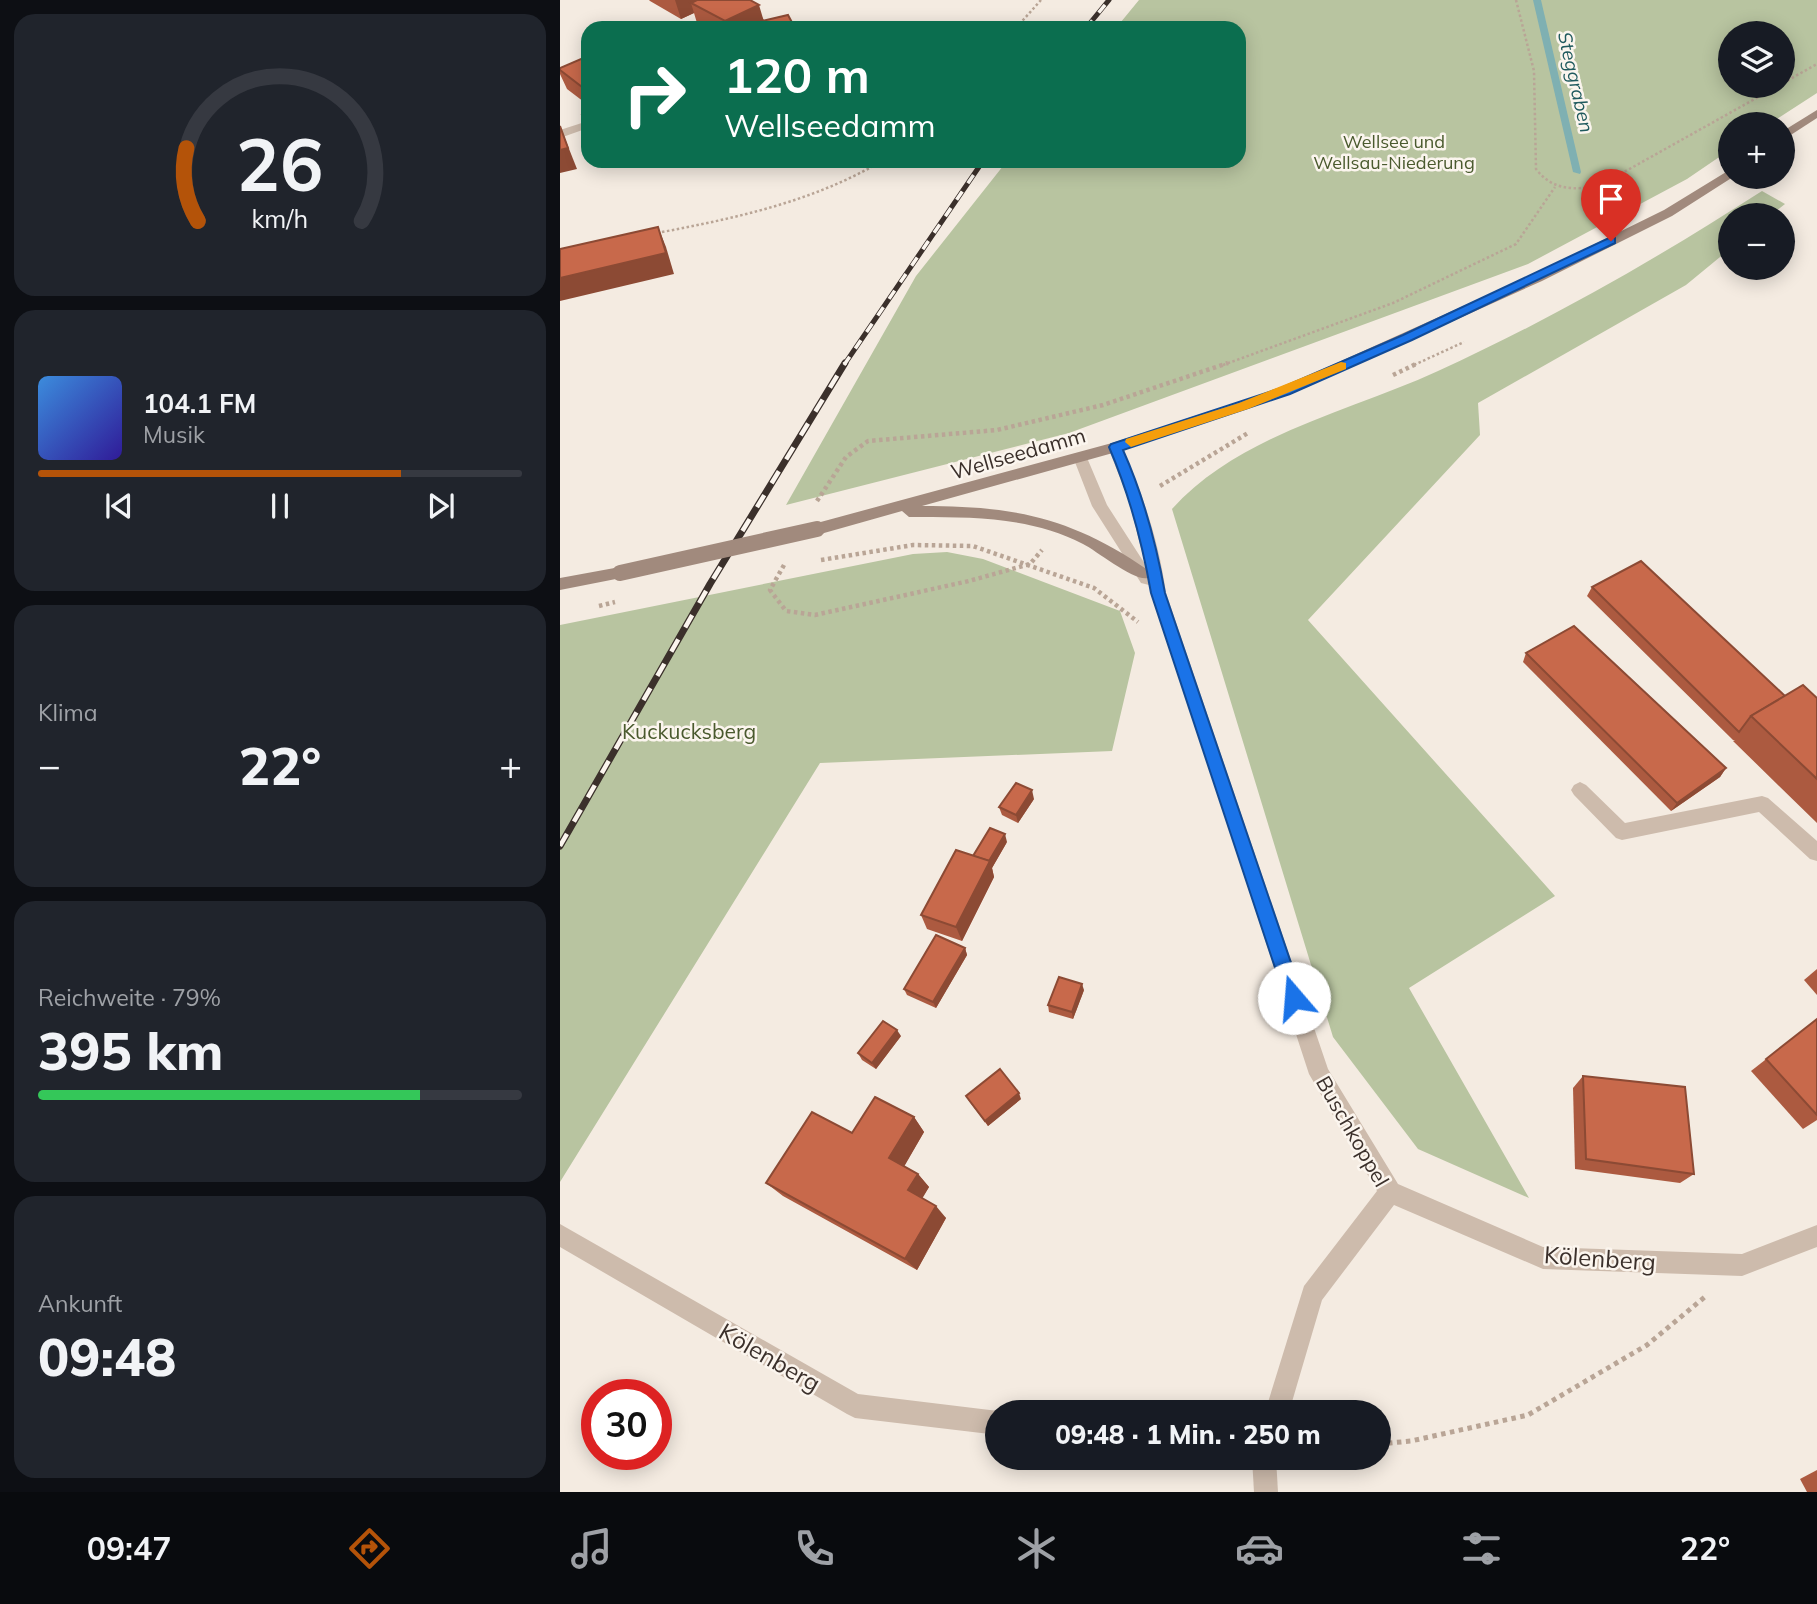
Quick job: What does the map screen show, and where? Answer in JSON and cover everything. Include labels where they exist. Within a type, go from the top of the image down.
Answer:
[{"type":"main road","points":[[1795,129],[1817,113]]},
{"type":"main road","name":"Wellseedamm","points":[[560,584],[620,573],[888,511],[1115,447],[1275,395],[1408,338],[1668,212],[1718,181]]},
{"type":"main road","points":[[888,511],[962,511],[1040,520],[1092,540],[1142,574]]},
{"type":"street","points":[[560,134],[581,126]]},
{"type":"street","name":"Buschkoppel","points":[[1115,447],[1137,495],[1151,548],[1158,593],[1185,666],[1319,1074],[1390,1192],[1312,1294],[1281,1400]]},
{"type":"street","name":"Buschkoppel","points":[[1080,457],[1100,506],[1142,574],[1158,593]]},
{"type":"street","points":[[1580,790],[1622,832],[1762,804],[1817,853]]},
{"type":"street","name":"Kölenberg","points":[[1390,1192],[1543,1258],[1742,1265],[1817,1236]]},
{"type":"street","name":"Kölenberg","points":[[560,1235],[855,1406],[985,1421]]},
{"type":"street","points":[[1265,1470],[1266,1492]]},
{"type":"path","points":[[1022,21],[1041,0]]},
{"type":"path","points":[[1516,0],[1534,71],[1536,169],[1543,180],[1555,187],[1573,190],[1599,186],[1757,98]]},
{"type":"path","points":[[1795,76],[1817,64]]},
{"type":"path","points":[[650,235],[752,214],[816,194],[868,168]]},
{"type":"path","points":[[813,562],[913,545],[939,543],[973,546],[1094,588],[1124,608],[1185,666]]},
{"type":"path","points":[[1391,1443],[1411,1441],[1528,1415],[1647,1345],[1742,1265]]},
{"type":"green space","name":"Wellsee und Wellsau-Niederung","points":[[1139,0],[1817,0],[1817,93],[1788,112],[1718,112],[1718,158],[1687,179],[1528,264],[1069,433],[786,505],[916,276],[1001,168],[1246,168],[1246,21],[1122,21]]},
{"type":"green space","points":[[1762,191],[1783,203],[1743,203]]},
{"type":"green space","points":[[1718,218],[1718,259],[1686,285],[1478,403],[1480,435],[1308,620],[1555,896],[1409,988],[1529,1198],[1418,1149],[1333,1037],[1172,509],[1199,483],[1263,443],[1404,386],[1521,331]]},
{"type":"green space","name":"Kuckucksberg","points":[[947,552],[983,559],[1120,611],[1135,653],[1112,751],[820,763],[560,1182],[560,625],[913,554]]},
{"type":"building","points":[[697,0],[750,0],[759,5],[725,21],[691,3]]},
{"type":"building","points":[[788,15],[791,21],[762,21]]},
{"type":"building","points":[[581,59],[581,86],[560,70]]},
{"type":"building","points":[[560,126],[568,148],[560,150]]},
{"type":"building","points":[[658,227],[666,253],[560,278],[560,249]]},
{"type":"building","points":[[1641,561],[1785,696],[1751,716],[1739,732],[1592,587]]},
{"type":"building","points":[[1574,626],[1726,768],[1677,803],[1526,653]]},
{"type":"building","points":[[1803,685],[1817,698],[1817,779],[1751,716]]},
{"type":"building","points":[[1016,783],[1032,790],[1016,815],[999,807]]},
{"type":"building","points":[[990,828],[1005,834],[989,861],[973,856]]},
{"type":"building","points":[[956,850],[990,861],[956,927],[921,915]]},
{"type":"building","points":[[936,935],[965,948],[933,1002],[904,989]]},
{"type":"building","points":[[1059,977],[1082,984],[1072,1012],[1048,1005]]},
{"type":"building","points":[[1817,1019],[1817,1115],[1766,1059]]},
{"type":"building","points":[[883,1021],[897,1030],[872,1063],[858,1053]]},
{"type":"building","points":[[1000,1069],[1019,1093],[985,1121],[966,1096]]},
{"type":"building","points":[[1583,1076],[1685,1087],[1694,1174],[1586,1159]]},
{"type":"building","points":[[875,1097],[914,1117],[889,1158],[918,1174],[908,1190],[936,1206],[905,1259],[766,1183],[812,1112],[852,1133]]},
{"type":"waterway","name":"Steggraben","points":[[1537,0],[1577,172]]},
{"type":"railway","points":[[1092,21],[1109,0]]},
{"type":"railway","points":[[844,365],[978,168]]},
{"type":"railway","points":[[560,846],[710,584],[845,363]]},
{"type":"slow traffic","points":[[1131,442],[1286,391],[1341,366]]},
{"type":"route","points":[[1294,998],[1185,666],[1158,593],[1149,537],[1137,495],[1115,447],[1286,391],[1408,338],[1611,241]]}]
